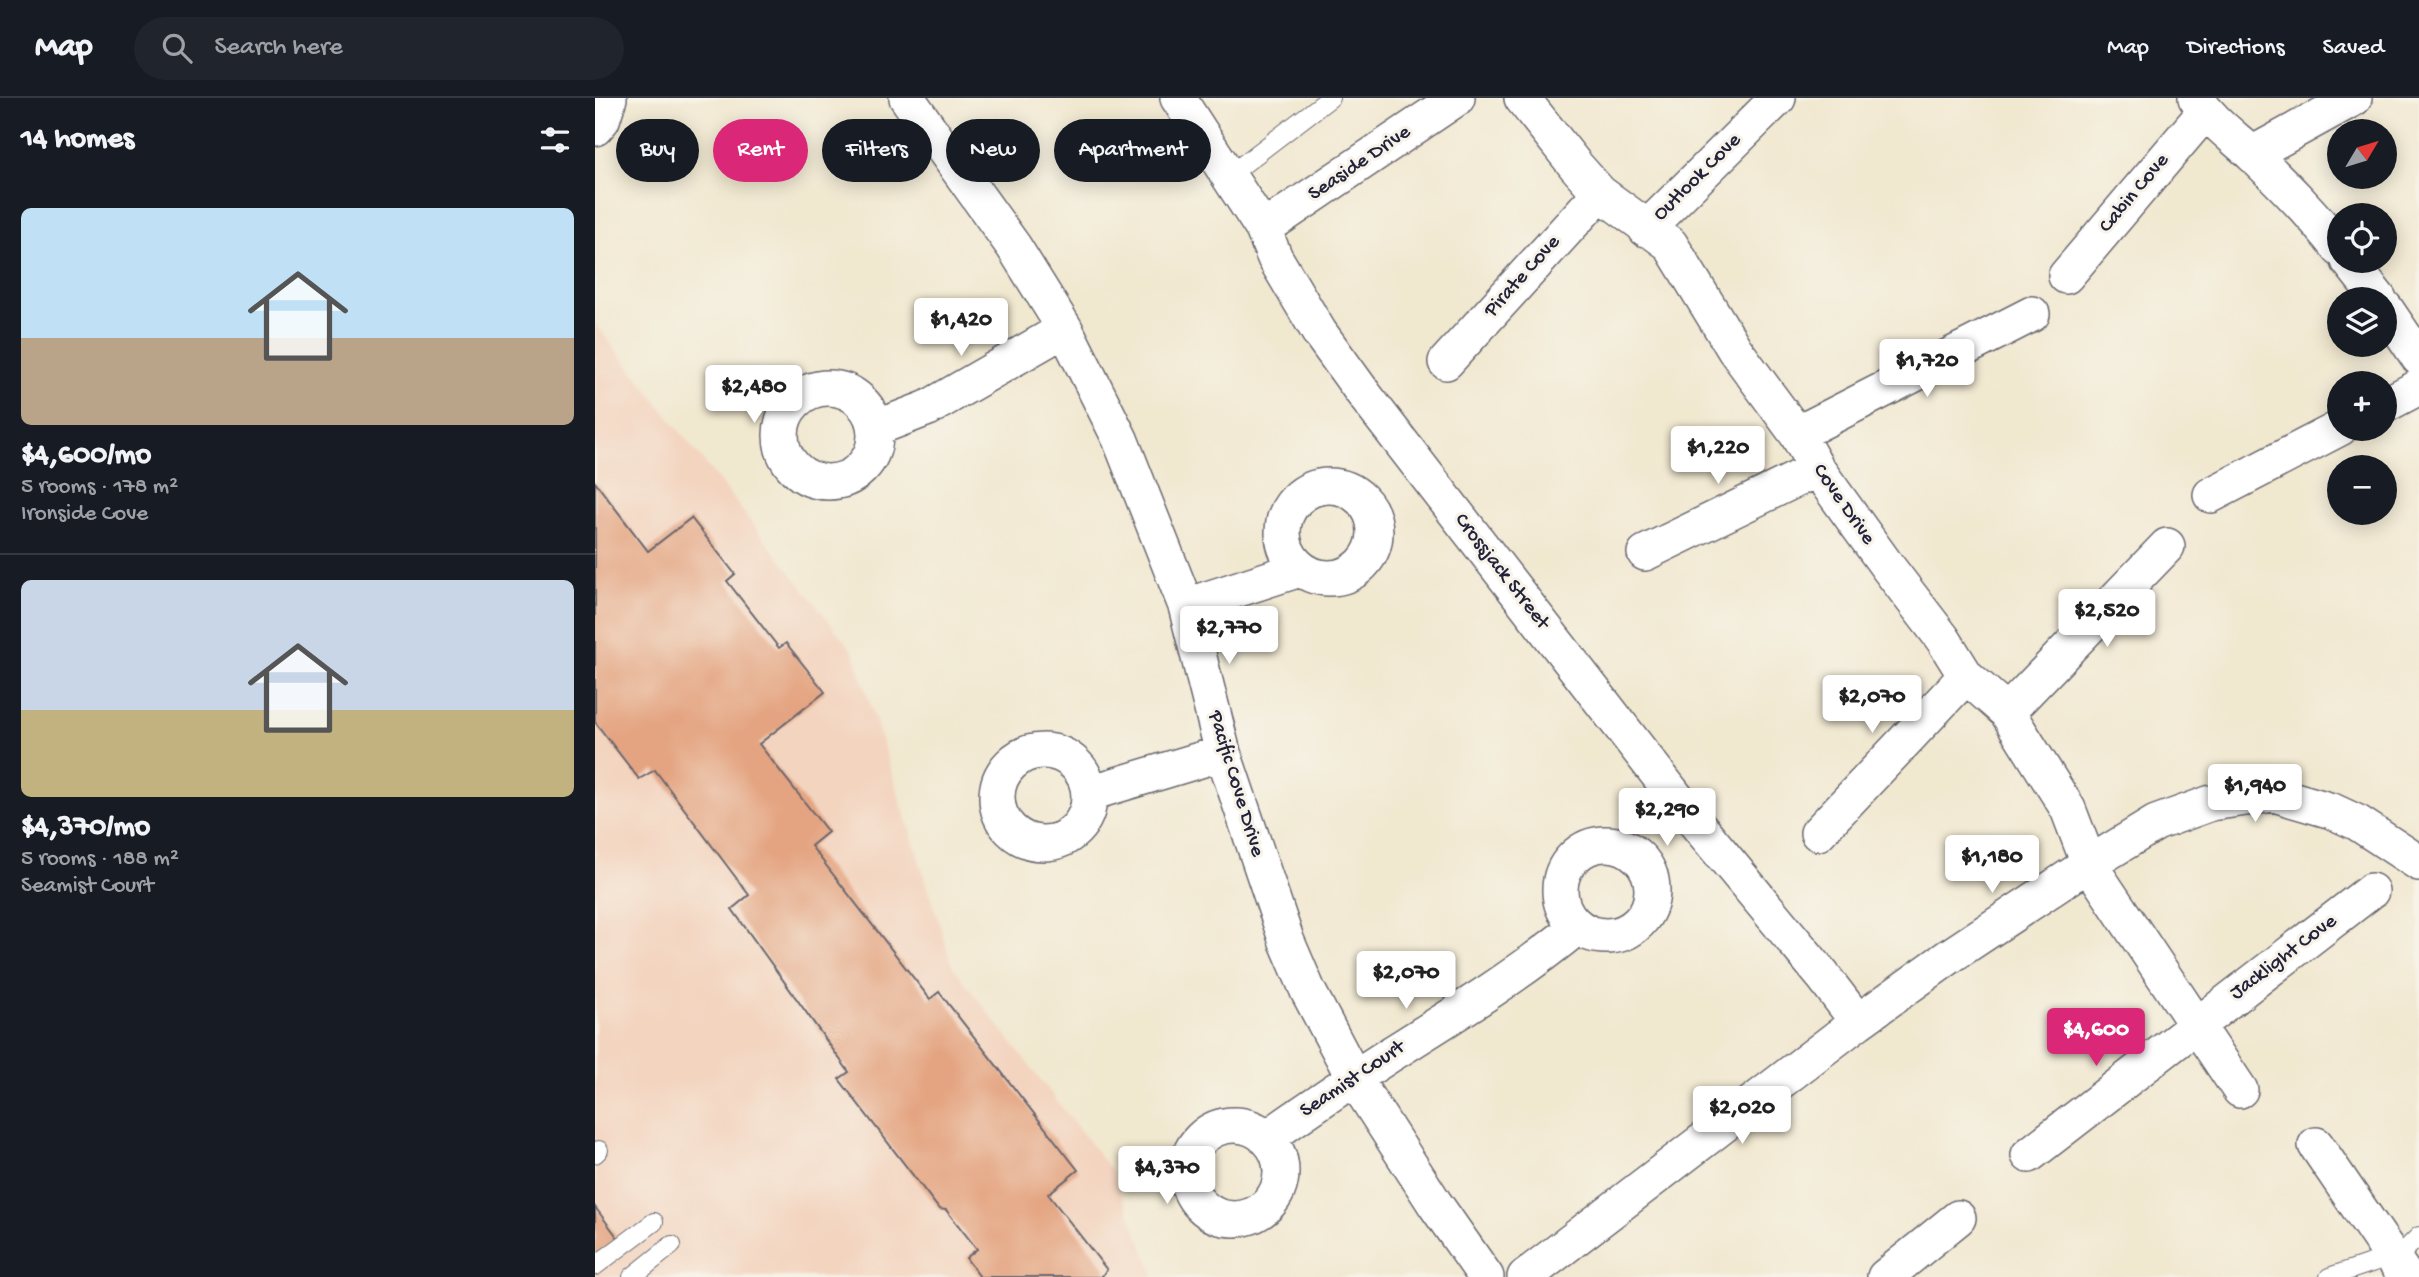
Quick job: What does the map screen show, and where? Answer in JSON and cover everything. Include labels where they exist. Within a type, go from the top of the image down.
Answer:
[{"type":"street","points":[[595,128],[603,120],[608,98]]},
{"type":"street","name":"Pacific Cove Drive","points":[[907,98],[1014,247],[1065,329],[1120,439],[1185,606],[1223,753],[1287,942],[1307,991],[1354,1077],[1435,1204],[1486,1277]]},
{"type":"street","name":"Crossjack Street","points":[[1178,98],[1262,229],[1275,258],[1319,332],[1366,397],[1691,817],[1858,1022]]},
{"type":"street","name":"Seaside Drive","points":[[1262,229],[1457,98]]},
{"type":"street","name":"Cove Drive","points":[[1523,98],[1600,193],[1670,244],[1735,351],[1797,434],[1817,469],[1943,639],[1966,676],[2007,712],[2068,809],[2089,864],[2240,1090]]},
{"type":"street","name":"Outlook Cove","points":[[1646,229],[1779,98]]},
{"type":"street","points":[[2252,154],[2354,98]]},
{"type":"street","points":[[2200,105],[2315,216],[2327,232]]},
{"type":"street","name":"Cabin Cove","points":[[2066,276],[2200,105]]},
{"type":"street","name":"Pirate Cove","points":[[1446,362],[1600,193]]},
{"type":"street","points":[[2358,273],[2370,287]]},
{"type":"street","points":[[1797,434],[2032,314]]},
{"type":"street","points":[[2397,326],[2419,358]]},
{"type":"street","points":[[876,428],[928,408],[1065,329]]},
{"type":"street","points":[[2397,399],[2419,387]]},
{"type":"street","points":[[2211,495],[2327,435]]},
{"type":"street","points":[[1645,553],[1817,469]]},
{"type":"street","points":[[2007,712],[2167,546]]},
{"type":"street","points":[[1185,606],[1300,569]]},
{"type":"street","points":[[1818,833],[1966,676]]},
{"type":"street","points":[[1090,793],[1223,753]]},
{"type":"street","points":[[1525,1277],[1858,1022],[2089,864],[2157,823],[2183,811],[2230,799],[2274,794],[2304,801],[2340,815],[2383,838],[2419,863]]},
{"type":"street","name":"Jacklight Cove","points":[[2029,1155],[2371,891]]},
{"type":"street","name":"Seamist Court","points":[[1267,1138],[1354,1077],[1479,998],[1549,950],[1577,927]]},
{"type":"street","points":[[2316,1145],[2403,1257]]},
{"type":"street","points":[[1885,1277],[1958,1218]]},
{"type":"lane","points":[[1228,176],[1330,98]]},
{"type":"lane","points":[[595,1266],[654,1222]]},
{"type":"lane","points":[[632,1277],[672,1245]]},
{"type":"lane","points":[[2329,1277],[2403,1257]]},
{"type":"shaded area","points":[[595,323],[854,653],[953,967],[1113,1173],[1155,1277],[595,1277]]},
{"type":"building","points":[[595,482],[648,551],[691,518],[735,574],[727,581],[779,648],[786,643],[825,692],[759,744],[828,832],[811,846],[930,999],[939,992],[1078,1170],[1048,1194],[1107,1270],[1101,1277],[980,1277],[966,1258],[977,1249],[946,1210],[939,1209],[839,1079],[849,1072],[732,909],[749,895],[655,770],[639,779],[595,722]]},
{"type":"building","points":[[595,1207],[618,1238],[595,1256]]}]
